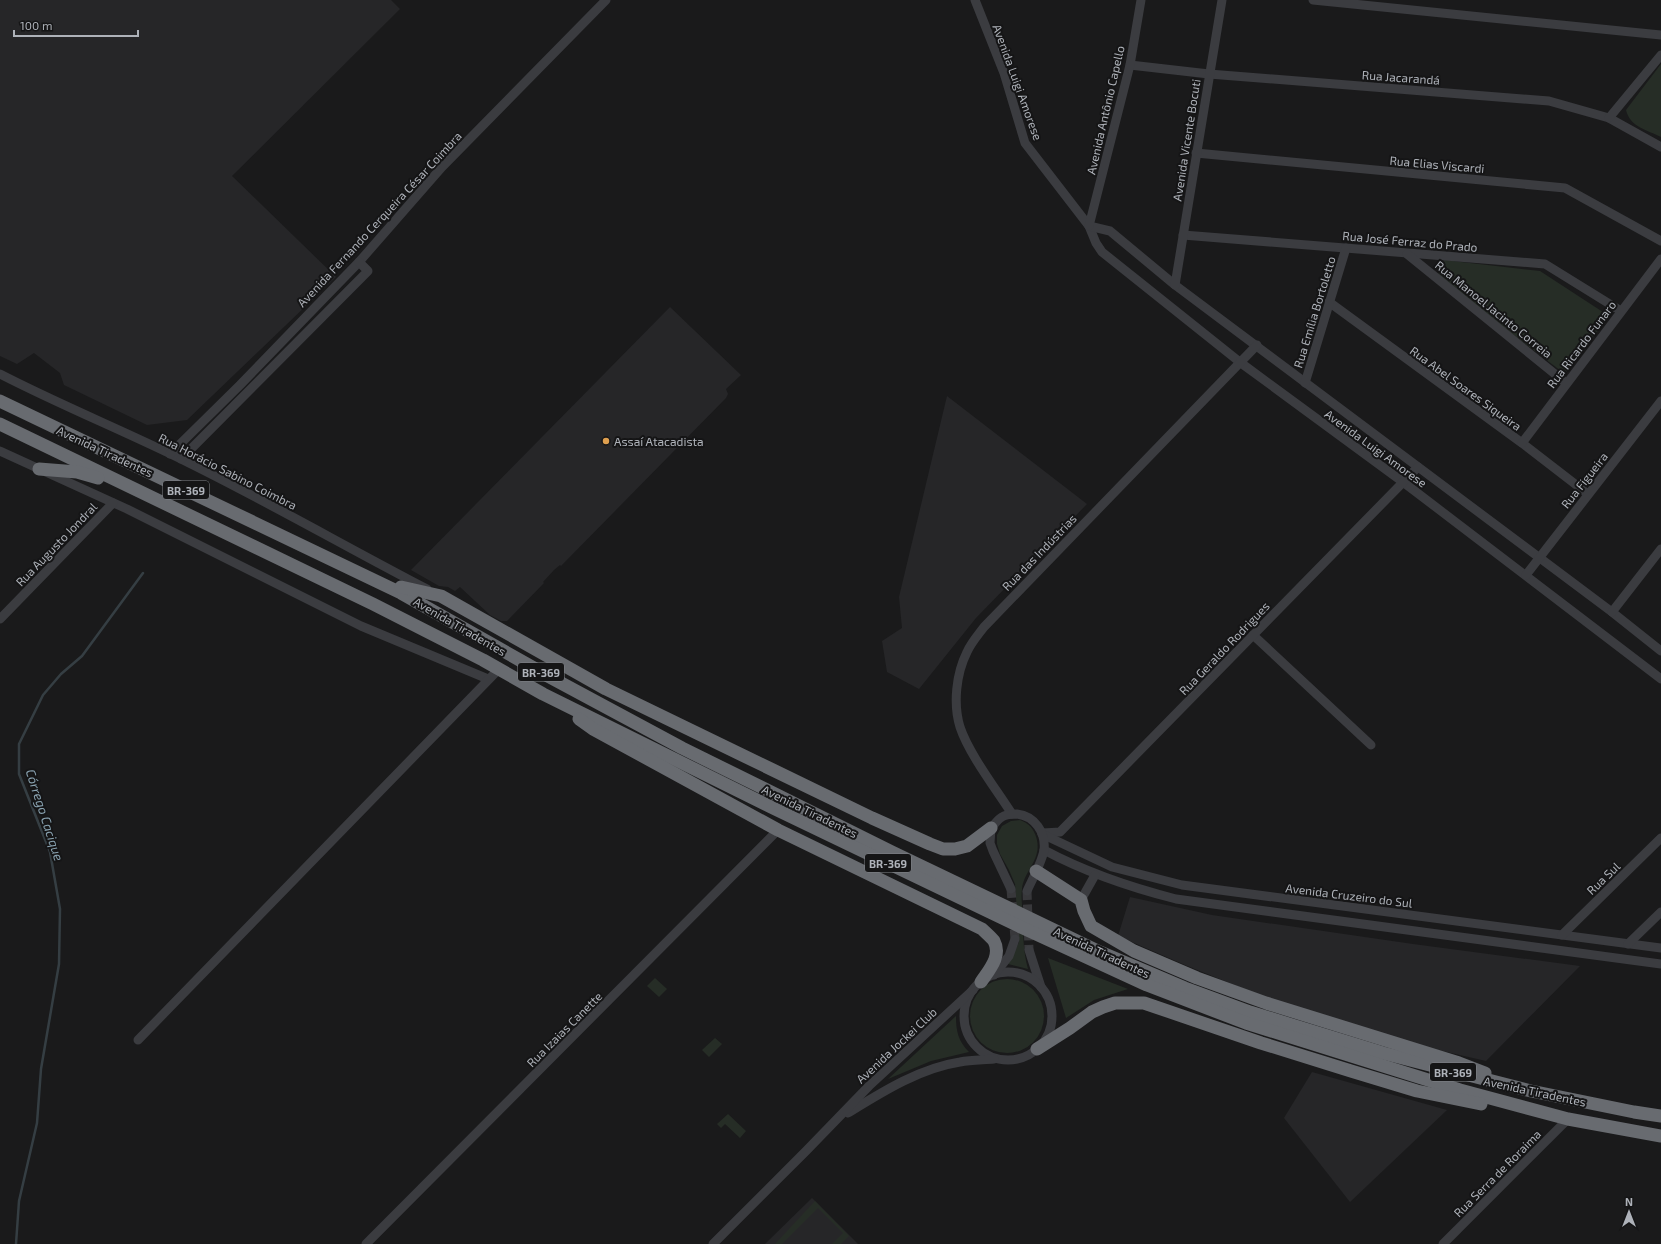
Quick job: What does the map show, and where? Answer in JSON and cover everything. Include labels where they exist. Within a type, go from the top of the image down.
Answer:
[{"type":"highway","name":"Avenida Tiradentes","points":[[0,401],[401,593],[548,676],[682,748],[992,901],[1100,952],[1185,988],[1250,1012],[1315,1033],[1433,1067],[1532,1092],[1661,1116]]},
{"type":"highway","name":"Avenida Tiradentes","points":[[0,424],[374,604],[499,669],[543,694],[773,808],[1147,985],[1246,1023],[1460,1090],[1568,1119],[1661,1136]]},
{"type":"highway","points":[[39,469],[88,475],[150,496]]},
{"type":"highway","points":[[372,580],[441,596],[606,689],[872,818],[930,844],[943,849],[955,849],[967,846],[991,828]]},
{"type":"highway","points":[[606,689],[682,748]]},
{"type":"highway","points":[[543,694],[593,729],[778,830],[982,929],[994,941],[996,954],[995,962],[977,986]]},
{"type":"highway","points":[[1036,871],[1081,900],[1084,911],[1092,926],[1134,951],[1197,978],[1266,1003],[1460,1063],[1532,1092]]},
{"type":"highway","points":[[1037,1049],[1092,1012],[1103,1007],[1122,1002],[1144,1003],[1261,1043],[1417,1090],[1490,1106],[1532,1110]]},
{"type":"highway","points":[[1634,1112],[1661,1109]]},
{"type":"street","name":"Avenida Fernando Cerqueira César Coimbra","points":[[170,454],[240,385],[359,262],[442,167],[606,0]]},
{"type":"street","name":"Avenida Antônio Capello","points":[[1089,226],[1130,65],[1141,0]]},
{"type":"street","name":"Avenida Vicente Bocuti","points":[[1175,285],[1222,0]]},
{"type":"street","points":[[1313,0],[1661,35]]},
{"type":"street","name":"Avenida Luigi Amorese","points":[[976,1],[1004,73],[1025,143],[1089,226],[1096,243],[1102,252],[1241,363],[1403,482],[1661,679]]},
{"type":"street","points":[[1609,118],[1661,55]]},
{"type":"street","name":"Rua Jacarandá","points":[[1130,65],[1209,74],[1549,100],[1609,118],[1661,147]]},
{"type":"street","name":"Rua Elias Viscardi","points":[[1196,153],[1565,188],[1661,242]]},
{"type":"street","name":"Avenida Luigi Amorese","points":[[1089,226],[1110,231],[1175,285],[1539,557],[1661,651]]},
{"type":"street","name":"Rua José Ferraz do Prado","points":[[1183,235],[1545,264],[1622,311]]},
{"type":"street","name":"Rua Emília Bortoletto","points":[[1305,383],[1346,248]]},
{"type":"street","name":"Rua Manoel Jacinto Correia","points":[[1407,254],[1566,383]]},
{"type":"street","points":[[1431,273],[1438,256]]},
{"type":"street","name":"Rua Ricardo Funaro","points":[[1522,443],[1661,259]]},
{"type":"street","points":[[181,459],[368,271],[359,262]]},
{"type":"street","name":"Rua Abel Soares Siqueira","points":[[1329,302],[1522,443],[1588,494]]},
{"type":"street","name":"Rua das Indústrias","points":[[1012,814],[975,757],[960,728],[956,707],[957,688],[961,669],[967,652],[984,627],[1257,345]]},
{"type":"street","name":"Rua Horácio Sabino Coimbra","points":[[0,374],[32,391],[181,459],[441,596]]},
{"type":"street","name":"Rua Figueira","points":[[1526,575],[1661,401]]},
{"type":"street","points":[[0,451],[113,503],[361,626],[488,679]]},
{"type":"street","name":"Rua Geraldo Rodrigues","points":[[1042,834],[1060,832],[1418,467]]},
{"type":"street","name":"Rua Augusto Jondral","points":[[0,619],[113,503]]},
{"type":"street","points":[[1612,612],[1661,548]]},
{"type":"street","points":[[1253,635],[1371,745]]},
{"type":"street","points":[[138,1040],[499,669]]},
{"type":"street","points":[[1011,889],[990,843],[991,828],[1002,817],[1012,814],[1032,819],[1042,834],[1044,850],[1027,891]]},
{"type":"street","name":"Rua Izaias Canette","points":[[366,1244],[778,830]]},
{"type":"street","name":"Avenida Cruzeiro do Sul","points":[[1042,834],[1112,867],[1182,885],[1661,948]]},
{"type":"street","name":"Rua Sul","points":[[1562,935],[1661,838]]},
{"type":"street","points":[[1044,850],[1095,875],[1137,889],[1184,900],[1661,964]]},
{"type":"street","points":[[1081,900],[1095,875]]},
{"type":"street","points":[[1184,900],[1194,887]]},
{"type":"street","points":[[1628,944],[1661,912]]},
{"type":"street","points":[[1015,939],[1009,956],[994,975],[977,986],[968,997],[964,1009],[964,1022],[969,1038],[980,1051],[995,1058],[1003,1060],[1018,1059],[1037,1049],[1047,1036],[1052,1020],[1050,1003],[1042,989],[1029,950]]},
{"type":"street","points":[[994,975],[1002,973],[1020,974],[1028,978],[1042,989]]},
{"type":"street","name":"Avenida Jockei Club","points":[[713,1244],[869,1086],[977,986]]},
{"type":"street","name":"Avenida Jockei Club","points":[[837,1120],[891,1087],[922,1073],[959,1062],[995,1058]]},
{"type":"street","name":"Rua Serra de Roraima","points":[[1443,1244],[1568,1119]]},
{"type":"shaded area","points":[[0,0],[391,0],[400,9],[232,176],[336,277],[187,420],[147,425],[64,385],[60,373],[34,353],[17,364],[0,356]]},
{"type":"shaded area","points":[[1661,64],[1661,137],[1635,124],[1628,116],[1626,110]]},
{"type":"shaded area","points":[[1444,260],[1540,271],[1609,316],[1565,374],[1437,277]]},
{"type":"shaded area","points":[[670,307],[741,375],[726,389],[728,394],[726,398],[561,566],[560,565],[554,570],[543,582],[544,583],[507,621],[501,621],[490,615],[460,587],[455,591],[448,587],[439,586],[411,570]]},
{"type":"shaded area","points":[[947,396],[1087,504],[976,618],[919,689],[887,672],[882,641],[902,628],[899,597]]},
{"type":"shaded area","points":[[1020,820],[1031,827],[1037,842],[1036,857],[1026,875],[1022,892],[1025,955],[1028,969],[1008,964],[1019,942],[1015,884],[1000,854],[997,844],[997,835],[1002,826],[1011,821]]},
{"type":"shaded area","points":[[1130,897],[1212,915],[1580,966],[1486,1061],[1390,1039],[1269,999],[1118,936]]},
{"type":"shaded area","points":[[1048,958],[1128,989],[1094,1000],[1066,1018]]},
{"type":"shaded area","points":[[655,978],[667,989],[659,997],[647,986]]},
{"type":"shaded area","points":[[1000,979],[1014,979],[1028,985],[1038,995],[1044,1009],[1042,1030],[1038,1037],[1028,1047],[1014,1053],[1000,1053],[986,1047],[976,1037],[970,1023],[970,1009],[976,995],[986,985]]},
{"type":"shaded area","points":[[956,1016],[958,1036],[962,1044],[969,1052],[931,1061],[888,1079]]},
{"type":"shaded area","points":[[715,1038],[722,1044],[709,1057],[702,1050]]},
{"type":"shaded area","points":[[1312,1072],[1447,1110],[1350,1202],[1284,1118]]},
{"type":"shaded area","points":[[728,1114],[746,1131],[740,1138],[725,1124],[721,1128],[717,1124]]},
{"type":"shaded area","points":[[812,1198],[858,1244],[765,1244]]},
{"type":"shaded area","points":[[815,1201],[849,1236],[841,1244],[832,1244],[843,1233],[818,1208],[782,1244],[775,1244]]},
{"type":"waterway","name":"Córrego Cacique","points":[[16,1244],[19,1201],[37,1123],[41,1069],[59,964],[60,909],[50,852],[19,774],[19,744],[43,695],[61,674],[82,656],[143,573]]},
{"type":"tunnel","points":[[1011,889],[1015,939]]},
{"type":"tunnel","points":[[1027,891],[1029,950]]},
{"type":"place","name":"Assaí Atacadista","points":[[606,441]]}]
